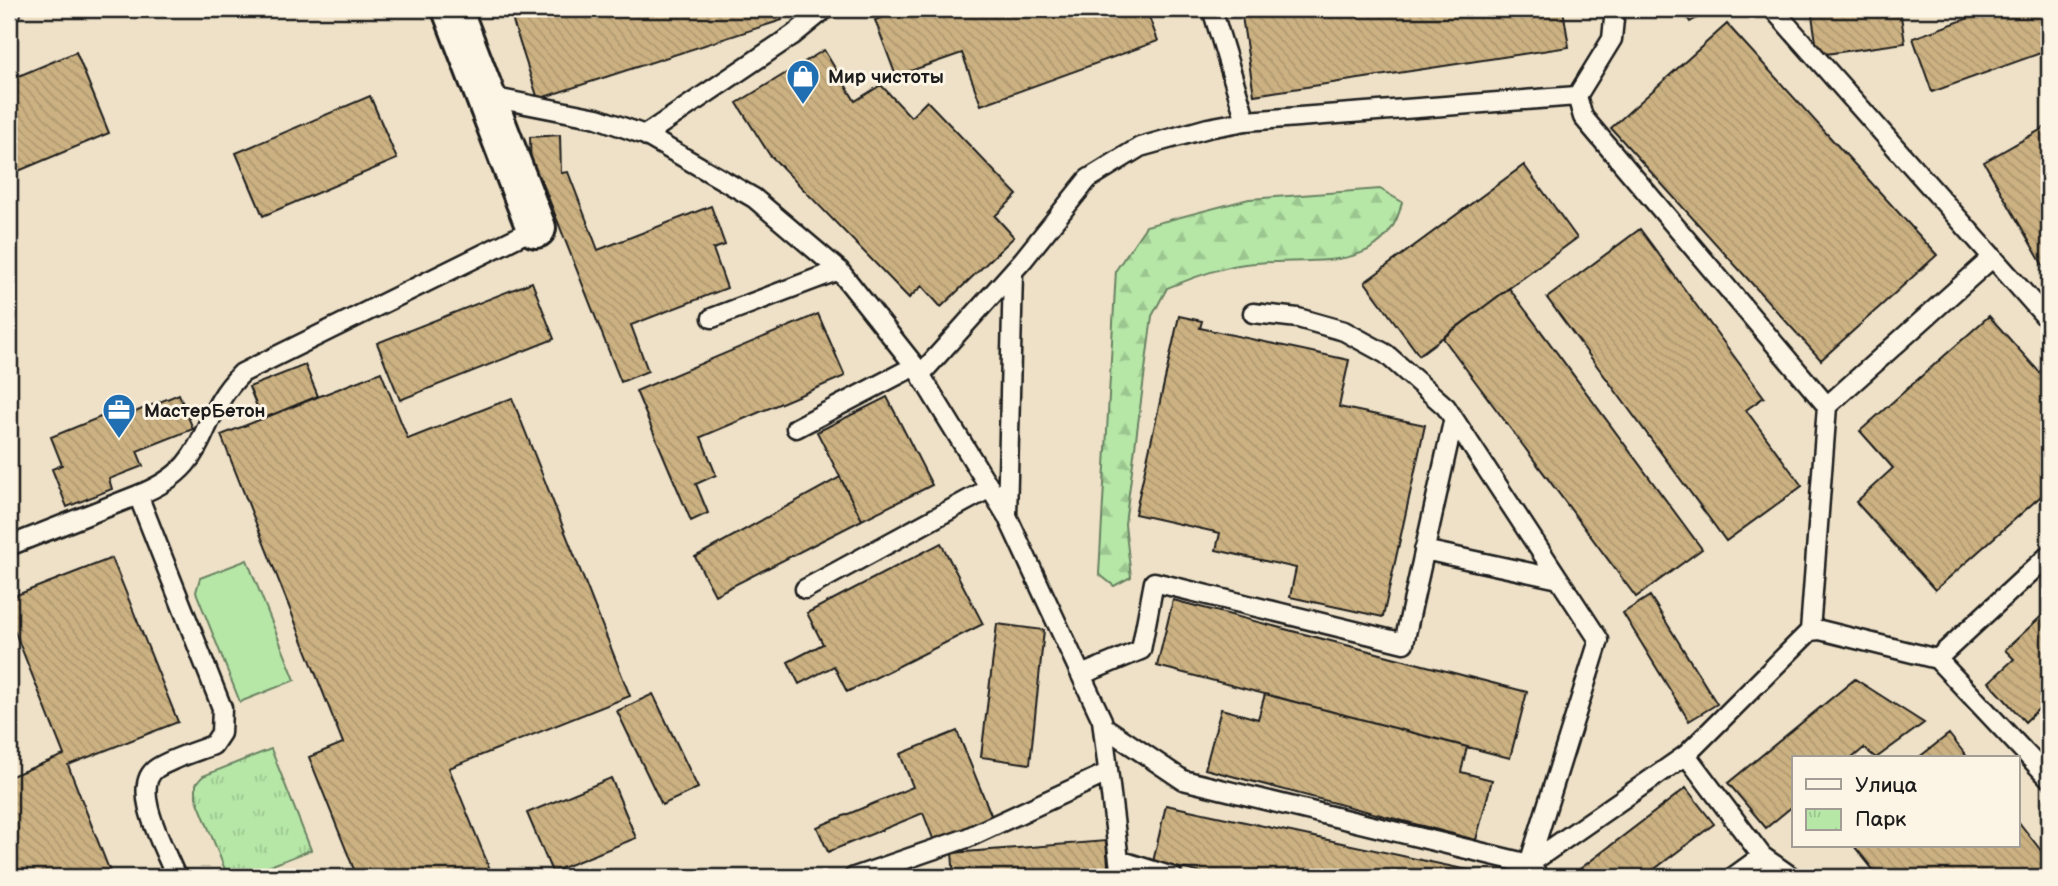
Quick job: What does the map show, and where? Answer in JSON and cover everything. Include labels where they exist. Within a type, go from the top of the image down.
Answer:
[{"type":"street","points":[[452,9],[536,228]]},
{"type":"lane","points":[[645,135],[793,34],[825,9]]},
{"type":"lane","points":[[1212,9],[1246,121]]},
{"type":"lane","points":[[1615,9],[1612,39],[1577,96],[1583,117],[1827,406]]},
{"type":"lane","points":[[1773,9],[2049,321]]},
{"type":"lane","points":[[485,96],[597,118],[645,135],[754,198],[839,270],[918,370],[1007,516],[1103,726],[1120,869],[1173,877]]},
{"type":"lane","points":[[796,428],[918,370],[1013,272],[1088,179],[1140,146],[1246,121],[1577,96]]},
{"type":"lane","points":[[9,546],[163,485],[186,466],[222,396],[243,373],[259,362],[536,228]]},
{"type":"lane","points":[[1810,631],[1827,406],[1993,257]]},
{"type":"lane","points":[[712,318],[839,270]]},
{"type":"lane","points":[[1007,516],[1013,272]]},
{"type":"lane","points":[[1253,313],[1298,318],[1344,331],[1375,348],[1446,407],[1453,422],[1599,640],[1534,871]]},
{"type":"lane","points":[[1081,675],[1141,650],[1154,582],[1404,643],[1453,422]]},
{"type":"lane","points":[[805,589],[990,488]]},
{"type":"lane","points":[[138,495],[222,708],[224,722],[212,746],[158,768],[147,780],[144,797],[176,877]]},
{"type":"lane","points":[[1424,550],[1559,579]]},
{"type":"lane","points":[[1937,659],[2049,555]]},
{"type":"lane","points":[[1534,871],[1686,755],[1810,631],[1820,630],[1937,659],[2049,778]]},
{"type":"lane","points":[[1103,726],[1183,780],[1534,871]]},
{"type":"lane","points":[[1686,755],[1762,856],[1792,877]]},
{"type":"lane","points":[[853,877],[967,838],[1107,773]]},
{"type":"lane","points":[[1733,877],[1762,856]]},
{"type":"green space","points":[[1380,189],[1402,202],[1393,226],[1380,242],[1363,252],[1322,261],[1233,266],[1167,288],[1152,316],[1125,524],[1131,577],[1114,586],[1099,574],[1116,270],[1146,226],[1249,199]]},
{"type":"green space","points":[[247,560],[295,680],[240,702],[196,592],[200,578]]},
{"type":"green space","points":[[271,749],[311,850],[242,877],[228,877],[196,797],[196,784],[203,776]]},
{"type":"building","points":[[509,9],[778,9],[782,20],[538,99]]},
{"type":"building","points":[[907,9],[1146,9],[1158,41],[981,105],[962,53],[896,76],[875,20]]},
{"type":"building","points":[[1563,9],[1569,47],[1254,95],[1241,10]]},
{"type":"building","points":[[1682,9],[1713,9],[1690,22]]},
{"type":"building","points":[[1811,9],[1900,9],[1905,43],[1818,55]]},
{"type":"building","points":[[1994,9],[2049,9],[2049,50],[1932,92],[1913,38]]},
{"type":"building","points":[[1727,24],[1937,255],[1821,360],[1611,128]]},
{"type":"building","points":[[824,50],[855,101],[881,85],[911,117],[927,101],[1017,195],[995,216],[1014,237],[941,307],[922,286],[909,298],[769,154],[737,103]]},
{"type":"building","points":[[76,52],[109,133],[9,175],[9,80]]},
{"type":"building","points":[[370,96],[397,159],[263,216],[236,153]]},
{"type":"building","points":[[2049,125],[2049,276],[1984,162]]},
{"type":"building","points":[[560,135],[561,173],[568,172],[598,250],[711,206],[725,245],[713,249],[727,288],[631,325],[648,371],[621,382],[541,179],[531,179],[530,137]]},
{"type":"building","points":[[1524,165],[1577,238],[1419,355],[1365,282]]},
{"type":"building","points":[[1640,229],[1764,397],[1746,410],[1802,486],[1726,541],[1547,298]]},
{"type":"building","points":[[532,282],[554,339],[400,400],[377,343]]},
{"type":"building","points":[[1509,288],[1702,549],[1636,597],[1443,338]]},
{"type":"building","points":[[818,314],[845,376],[701,437],[716,475],[696,484],[708,513],[691,521],[636,391]]},
{"type":"building","points":[[1179,316],[1202,321],[1200,328],[1349,360],[1339,407],[1425,425],[1383,617],[1290,597],[1296,568],[1216,550],[1220,533],[1135,514]]},
{"type":"building","points":[[1989,316],[2049,383],[2049,489],[1935,590],[1856,502],[1893,468],[1860,431]]},
{"type":"building","points":[[305,365],[318,396],[262,419],[249,387]]},
{"type":"building","points":[[381,372],[408,439],[512,398],[630,696],[449,768],[493,877],[357,877],[309,757],[343,743],[221,435]]},
{"type":"building","points":[[179,394],[193,429],[137,451],[143,466],[109,479],[112,489],[67,507],[52,469],[62,465],[51,437],[125,407],[128,415]]},
{"type":"building","points":[[887,397],[932,485],[862,520],[817,432]]},
{"type":"building","points":[[840,477],[862,520],[715,595],[695,557]]},
{"type":"building","points":[[941,543],[983,624],[847,692],[834,666],[799,684],[788,662],[823,644],[807,613]]},
{"type":"building","points":[[112,558],[178,722],[68,765],[112,877],[9,877],[9,777],[64,755],[9,617],[9,598]]},
{"type":"building","points":[[1650,596],[1717,704],[1689,721],[1623,613]]},
{"type":"building","points":[[1173,600],[1527,692],[1510,758],[1157,666]]},
{"type":"building","points":[[2049,609],[2049,699],[2025,722],[1989,682],[2014,659],[2005,650]]},
{"type":"building","points":[[997,624],[1044,630],[1030,764],[981,757]]},
{"type":"building","points":[[1855,679],[1924,723],[1879,756],[1874,756],[1864,748],[1854,756],[1792,756],[1792,807],[1766,828],[1728,783]]},
{"type":"building","points":[[653,694],[698,788],[662,805],[617,711]]},
{"type":"building","points":[[1265,694],[1467,747],[1461,772],[1492,780],[1476,840],[1205,769],[1221,709],[1258,719]]},
{"type":"building","points":[[957,731],[992,817],[934,841],[923,813],[828,852],[817,827],[913,787],[900,754]]},
{"type":"building","points":[[1949,734],[1966,756],[1921,756]]},
{"type":"building","points":[[611,778],[636,838],[552,872],[527,813]]},
{"type":"building","points":[[1686,788],[1714,824],[1644,877],[1586,877],[1580,869]]},
{"type":"building","points":[[1166,805],[1477,872],[1476,877],[1221,877],[1153,862]]},
{"type":"building","points":[[2020,824],[2049,861],[2049,877],[1879,877],[1856,848],[2020,848]]},
{"type":"building","points":[[1106,841],[1109,877],[954,877],[952,853]]},
{"type":"place","name":"Мир чистоты","points":[[803,106]]},
{"type":"place","name":"МастерБетон","points":[[119,440]]}]
